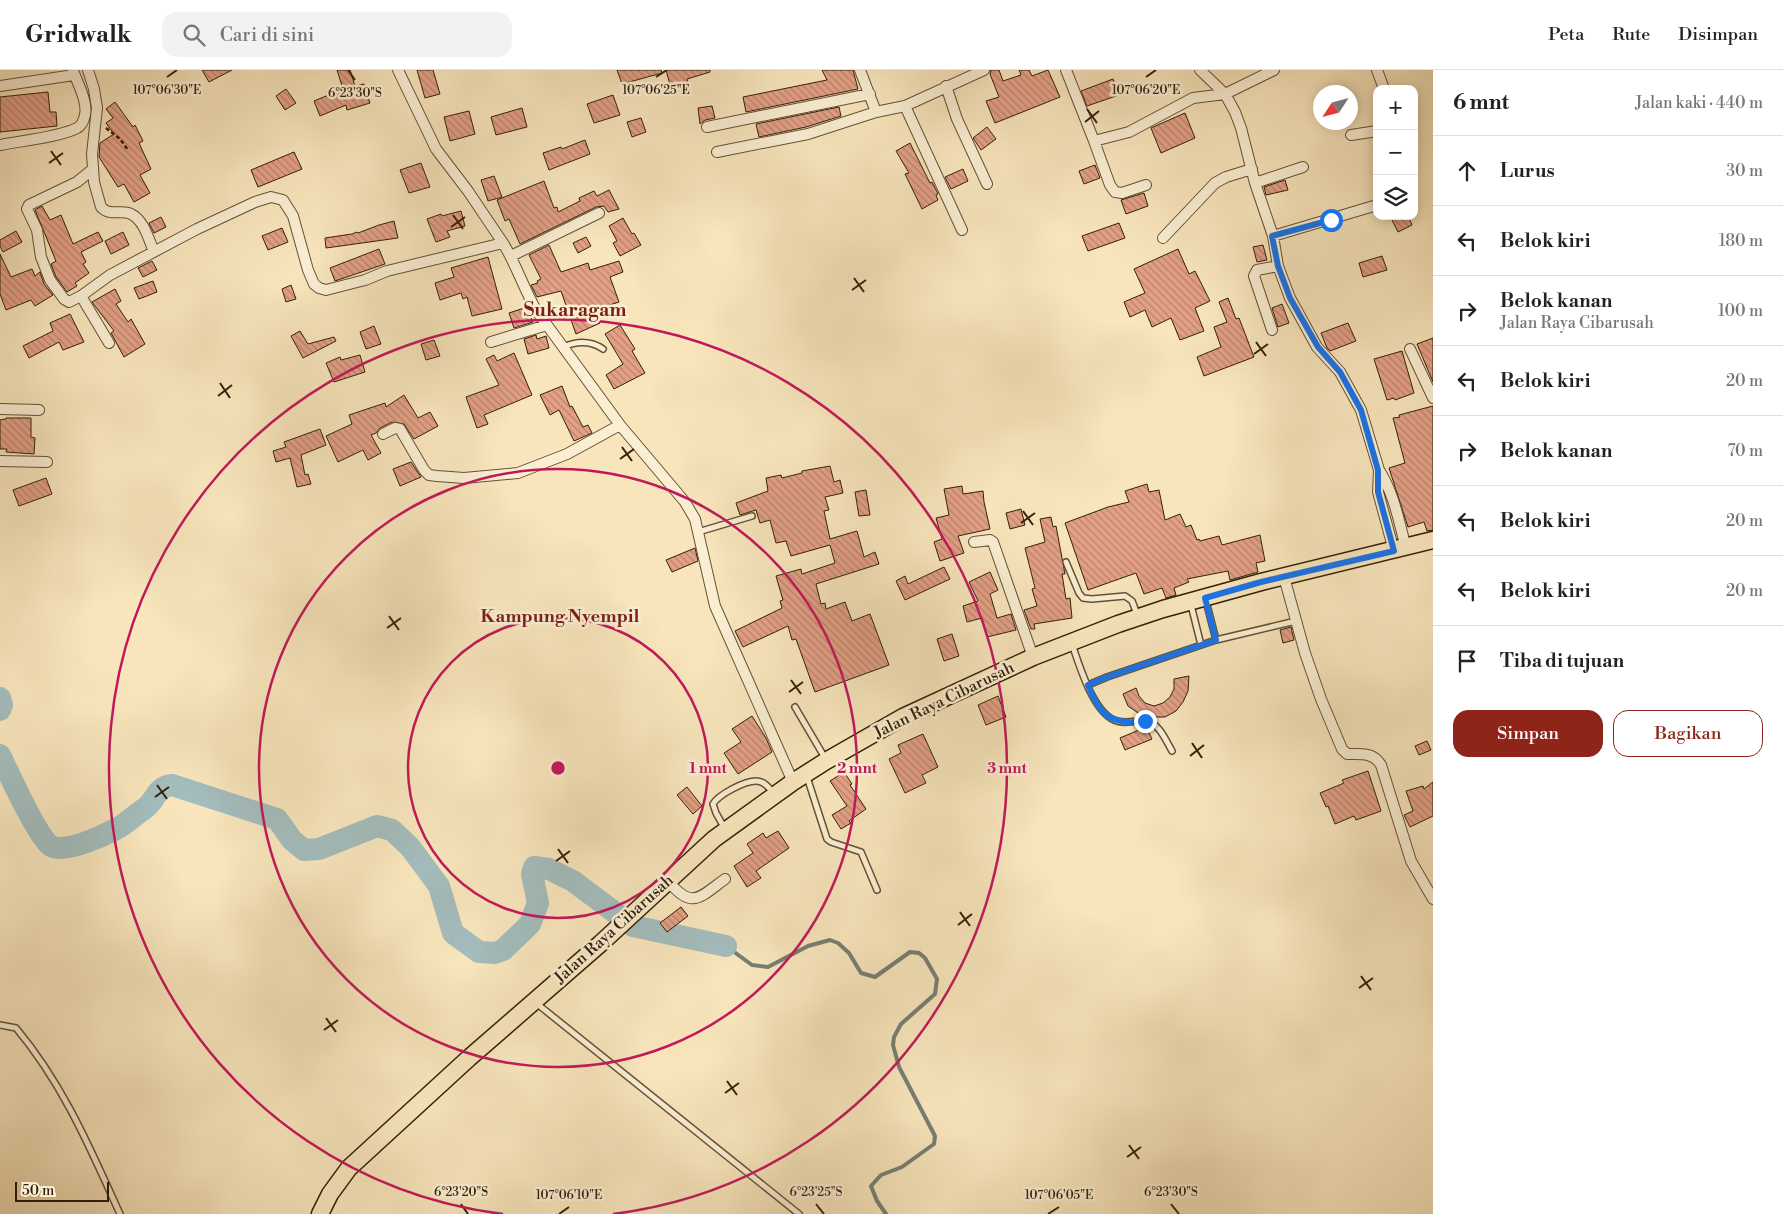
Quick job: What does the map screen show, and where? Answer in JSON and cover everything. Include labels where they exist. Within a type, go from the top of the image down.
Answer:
[{"type":"main road","name":"Jalan Raya Cibarusah","points":[[320,1214],[336,1183],[352,1164],[533,1001],[636,912],[725,830],[775,794],[826,761],[903,716],[1033,657],[1138,617],[1284,577],[1433,540]]},
{"type":"street","points":[[88,70],[98,108],[92,154],[94,182],[101,207],[103,210],[112,213],[130,213],[136,217],[144,229],[154,252]]},
{"type":"street","points":[[398,70],[436,149],[468,191],[503,243],[511,256],[530,300],[620,425],[686,502],[695,518],[715,606],[800,778]]},
{"type":"street","points":[[860,70],[876,112]]},
{"type":"street","points":[[717,152],[808,134],[876,112],[905,106],[984,70]]},
{"type":"street","points":[[1066,70],[1110,185],[1115,192],[1122,193],[1146,185]]},
{"type":"street","points":[[1200,70],[1225,94],[1236,112],[1255,183],[1272,236],[1278,266],[1290,298],[1318,347],[1340,372],[1361,410],[1378,470],[1390,494],[1400,549]]},
{"type":"street","points":[[1094,141],[1129,132],[1193,98],[1225,94],[1274,70]]},
{"type":"street","points":[[1377,70],[1383,85]]},
{"type":"street","points":[[0,86],[73,72],[85,105],[85,115],[77,128],[57,134],[0,145]]},
{"type":"street","points":[[946,86],[968,144],[987,184]]},
{"type":"street","points":[[707,127],[870,94]]},
{"type":"street","points":[[905,106],[962,230]]},
{"type":"street","points":[[85,115],[96,118]]},
{"type":"street","points":[[1351,135],[1373,132]]},
{"type":"street","points":[[1255,183],[1303,167]]},
{"type":"street","points":[[1163,238],[1215,183],[1226,177],[1252,169]]},
{"type":"street","points":[[93,170],[77,182],[29,205],[28,209],[37,230],[45,270],[54,289],[69,302],[81,296],[110,275],[197,229],[255,202],[271,197],[283,200],[293,216],[308,270],[314,284],[326,290],[366,280],[388,271],[503,243]]},
{"type":"street","points":[[1272,236],[1373,206]]},
{"type":"street","points":[[511,256],[599,212]]},
{"type":"street","points":[[1272,330],[1254,276],[1257,270],[1278,266]]},
{"type":"street","points":[[81,296],[109,343]]},
{"type":"street","points":[[491,342],[547,325]]},
{"type":"street","points":[[1410,349],[1433,398]]},
{"type":"street","points":[[0,409],[39,410]]},
{"type":"street","points":[[383,434],[395,428],[400,429],[424,470],[429,475],[464,478],[518,473],[567,454],[620,425]]},
{"type":"street","points":[[0,461],[47,462]]},
{"type":"street","points":[[974,542],[990,540],[993,542],[1033,657]]},
{"type":"street","points":[[1284,577],[1313,678],[1342,749],[1347,754],[1370,755],[1378,760],[1411,861],[1433,900]]},
{"type":"street","points":[[668,881],[682,897],[693,898],[701,896],[725,879]]},
{"type":"lane","points":[[563,347],[572,343],[585,342],[595,343],[603,349]]},
{"type":"lane","points":[[698,532],[752,516]]},
{"type":"lane","points":[[1066,562],[1083,598],[1125,596],[1132,601],[1138,617]]},
{"type":"lane","points":[[1198,600],[1216,640]]},
{"type":"lane","points":[[1198,600],[1201,645]]},
{"type":"lane","points":[[1088,685],[1216,640],[1296,621]]},
{"type":"lane","points":[[1071,642],[1088,685],[1096,701],[1109,718],[1122,723],[1145,721],[1152,724],[1158,729],[1172,751]]},
{"type":"lane","points":[[795,707],[826,761]]},
{"type":"lane","points":[[800,778],[827,839],[861,852],[878,890]]},
{"type":"lane","points":[[725,830],[713,804],[716,799],[730,790],[757,781],[766,784],[775,794]]},
{"type":"lane","points":[[533,1001],[798,1214]]},
{"type":"lane","points":[[0,1025],[16,1028],[57,1083],[89,1145],[120,1214]]},
{"type":"path","points":[[96,118],[120,139],[128,150]]},
{"type":"building","points":[[202,70],[232,70],[209,82]]},
{"type":"building","points":[[337,70],[350,70],[355,86],[364,84],[370,103],[347,110],[346,105],[320,116],[314,101],[343,89]]},
{"type":"building","points":[[417,70],[433,70],[440,94],[425,98]]},
{"type":"building","points":[[617,70],[661,70],[662,73],[622,84]]},
{"type":"building","points":[[666,70],[710,70],[710,72],[687,79],[689,87],[672,92]]},
{"type":"building","points":[[822,70],[853,70],[858,89],[746,112],[743,97],[827,80]]},
{"type":"building","points":[[991,70],[999,70],[1003,81],[1021,75],[1019,70],[1029,70],[1032,76],[1048,70],[1060,97],[995,123],[986,101],[999,97],[990,74]]},
{"type":"building","points":[[1113,79],[1119,95],[1087,106],[1081,91]]},
{"type":"building","points":[[286,89],[296,103],[285,110],[276,96]]},
{"type":"building","points":[[48,92],[50,112],[56,112],[57,126],[0,132],[0,97]]},
{"type":"building","points":[[613,95],[620,115],[594,123],[587,104]]},
{"type":"building","points":[[115,102],[133,127],[135,125],[143,141],[139,143],[151,169],[140,175],[150,193],[134,202],[124,184],[118,187],[99,157],[100,143],[114,134],[106,123],[113,118],[106,109]]},
{"type":"building","points":[[712,106],[715,118],[705,120],[700,124],[698,108]]},
{"type":"building","points":[[839,107],[841,116],[806,127],[759,137],[756,124]]},
{"type":"building","points":[[522,108],[527,127],[496,135],[491,117]]},
{"type":"building","points":[[469,111],[475,134],[450,141],[444,117]]},
{"type":"building","points":[[1185,113],[1195,138],[1161,153],[1151,128]]},
{"type":"building","points":[[641,118],[646,132],[632,137],[627,122]]},
{"type":"building","points":[[987,127],[996,139],[981,150],[973,138]]},
{"type":"building","points":[[585,140],[590,154],[549,170],[543,153],[561,147],[562,149]]},
{"type":"building","points":[[910,143],[930,183],[932,182],[938,194],[936,195],[938,200],[922,209],[905,174],[909,173],[896,151]]},
{"type":"building","points":[[294,152],[302,169],[258,187],[251,170]]},
{"type":"building","points":[[421,163],[430,187],[409,193],[400,170]]},
{"type":"building","points":[[1095,165],[1100,178],[1084,184],[1079,171]]},
{"type":"building","points":[[963,169],[968,181],[951,189],[945,177]]},
{"type":"building","points":[[494,176],[502,197],[488,201],[481,180]]},
{"type":"building","points":[[1285,180],[1288,190],[1266,195],[1264,187]]},
{"type":"building","points":[[544,181],[554,208],[557,207],[558,212],[580,201],[579,198],[594,191],[597,196],[609,190],[619,209],[608,212],[604,206],[596,207],[520,244],[509,219],[505,221],[497,200]]},
{"type":"building","points":[[1144,193],[1148,206],[1126,214],[1121,200]]},
{"type":"building","points":[[42,206],[50,220],[61,215],[73,244],[98,232],[103,241],[81,252],[86,262],[83,264],[89,273],[75,283],[77,286],[67,292],[56,277],[51,264],[56,261],[35,210]]},
{"type":"building","points":[[461,211],[465,226],[447,231],[450,237],[436,242],[427,219],[441,214],[442,216]]},
{"type":"building","points":[[161,217],[166,227],[154,233],[149,223]]},
{"type":"building","points":[[623,218],[641,245],[620,256],[613,243],[617,241],[609,226]]},
{"type":"building","points":[[1392,220],[1410,220],[1412,225],[1398,232]]},
{"type":"building","points":[[394,221],[398,238],[326,248],[325,238],[358,233]]},
{"type":"building","points":[[1119,223],[1125,238],[1088,251],[1082,236]]},
{"type":"building","points":[[282,228],[288,242],[268,250],[262,236]]},
{"type":"building","points":[[16,231],[22,242],[3,252],[0,240]]},
{"type":"building","points":[[123,232],[129,245],[111,254],[105,241]]},
{"type":"building","points":[[586,237],[591,246],[578,253],[573,243]]},
{"type":"building","points":[[549,245],[561,272],[588,263],[590,270],[619,261],[623,272],[610,277],[619,302],[594,310],[600,323],[576,334],[561,291],[537,297],[531,285],[538,283],[537,281],[541,279],[529,255]]},
{"type":"building","points":[[1263,245],[1267,260],[1257,262],[1253,247]]},
{"type":"building","points":[[379,249],[385,264],[335,281],[330,268]]},
{"type":"building","points":[[1178,249],[1189,274],[1195,271],[1210,301],[1195,308],[1204,331],[1180,340],[1171,318],[1152,327],[1145,310],[1130,317],[1124,302],[1145,293],[1134,269]]},
{"type":"building","points":[[0,254],[11,277],[32,269],[35,276],[40,272],[44,284],[53,295],[35,306],[31,300],[6,310],[0,294]]},
{"type":"building","points":[[1382,256],[1387,270],[1363,277],[1359,263]]},
{"type":"building","points":[[488,257],[502,309],[472,316],[467,297],[463,299],[461,293],[440,300],[435,283],[454,277],[451,268]]},
{"type":"building","points":[[152,261],[157,270],[143,277],[138,268]]},
{"type":"building","points":[[153,281],[157,292],[139,299],[134,288]]},
{"type":"building","points":[[291,285],[296,299],[286,302],[282,289]]},
{"type":"building","points":[[115,289],[121,301],[116,304],[128,322],[131,319],[145,344],[124,357],[111,333],[114,331],[92,302]]},
{"type":"building","points":[[1228,298],[1236,319],[1239,318],[1254,357],[1204,376],[1197,357],[1221,347],[1214,327],[1227,322],[1219,302]]},
{"type":"building","points":[[1282,304],[1289,323],[1278,327],[1272,308]]},
{"type":"building","points":[[527,307],[533,322],[514,328],[509,313]]},
{"type":"building","points":[[70,314],[84,342],[63,350],[59,342],[29,358],[23,346],[53,331],[50,323]]},
{"type":"building","points":[[1348,323],[1356,341],[1330,351],[1321,333]]},
{"type":"building","points":[[620,325],[635,349],[632,351],[645,373],[614,389],[606,375],[623,364],[605,334]]},
{"type":"building","points":[[374,326],[381,344],[366,349],[360,332]]},
{"type":"building","points":[[300,331],[308,344],[334,337],[336,341],[303,358],[291,336]]},
{"type":"building","points":[[536,335],[537,339],[546,336],[549,348],[528,354],[524,339]]},
{"type":"building","points":[[1433,338],[1433,382],[1417,344]]},
{"type":"building","points":[[434,340],[440,356],[426,360],[421,344]]},
{"type":"building","points":[[1402,351],[1414,393],[1395,400],[1394,398],[1387,400],[1374,359]]},
{"type":"building","points":[[514,353],[532,395],[484,415],[488,424],[477,428],[466,397],[499,385],[486,359],[494,355],[497,361]]},
{"type":"building","points":[[360,355],[365,372],[334,382],[326,363],[340,357],[341,360]]},
{"type":"building","points":[[562,386],[570,407],[572,406],[583,427],[588,425],[592,433],[574,441],[559,410],[550,415],[540,395]]},
{"type":"building","points":[[404,395],[418,418],[430,412],[438,426],[414,439],[404,424],[392,422],[371,435],[381,453],[368,460],[363,450],[338,462],[326,436],[352,424],[349,415],[385,403],[386,407]]},
{"type":"building","points":[[1433,406],[1433,530],[1427,531],[1424,522],[1408,527],[1389,468],[1405,463],[1393,418]]},
{"type":"building","points":[[6,418],[31,418],[31,437],[35,438],[34,454],[6,452],[7,449],[0,449],[0,420]]},
{"type":"building","points":[[320,429],[326,445],[301,455],[305,475],[308,474],[311,484],[297,487],[290,458],[276,462],[273,451],[286,447],[284,442]]},
{"type":"building","points":[[411,462],[421,477],[400,486],[393,469]]},
{"type":"building","points":[[830,466],[834,482],[840,480],[843,493],[825,497],[829,510],[824,511],[830,539],[857,531],[864,557],[875,552],[879,564],[816,584],[821,604],[825,603],[826,609],[845,602],[852,621],[870,614],[889,665],[815,692],[796,639],[792,640],[788,626],[743,647],[735,631],[782,608],[780,601],[783,600],[776,576],[801,569],[802,574],[835,563],[830,545],[791,556],[786,541],[776,543],[770,520],[760,523],[756,510],[740,515],[736,503],[768,491],[766,478],[781,475],[782,478],[802,473],[802,471]]},
{"type":"building","points":[[46,478],[52,494],[19,506],[13,490]]},
{"type":"building","points":[[1147,484],[1149,492],[1159,490],[1165,520],[1180,514],[1186,527],[1191,525],[1197,540],[1199,539],[1200,541],[1219,536],[1222,545],[1260,535],[1265,561],[1256,563],[1258,572],[1230,580],[1228,571],[1187,579],[1189,582],[1174,588],[1176,595],[1166,598],[1162,588],[1144,594],[1136,573],[1088,590],[1065,523],[1108,507],[1129,502],[1125,491]]},
{"type":"building","points":[[962,486],[963,494],[983,491],[990,529],[958,536],[964,553],[940,561],[934,542],[942,539],[936,518],[949,515],[944,489]]},
{"type":"building","points":[[866,490],[870,515],[859,516],[855,492]]},
{"type":"building","points":[[1021,509],[1025,525],[1010,529],[1006,513]]},
{"type":"building","points":[[1051,517],[1053,527],[1056,526],[1065,574],[1062,574],[1066,599],[1070,598],[1072,618],[1034,624],[1035,629],[1031,629],[1024,610],[1037,606],[1032,589],[1035,588],[1025,548],[1045,542],[1040,519]]},
{"type":"building","points":[[695,548],[698,561],[672,572],[666,560]]},
{"type":"building","points":[[944,567],[950,579],[905,600],[896,581],[905,576],[908,584]]},
{"type":"building","points":[[990,572],[998,590],[990,594],[997,618],[1011,614],[1016,630],[987,637],[982,618],[967,622],[963,606],[978,601],[969,582]]},
{"type":"building","points":[[1291,627],[1294,640],[1283,643],[1280,630]]},
{"type":"building","points":[[952,634],[959,656],[944,661],[937,639]]},
{"type":"building","points":[[1189,676],[1188,691],[1183,702],[1176,711],[1165,717],[1144,717],[1128,706],[1123,694],[1136,688],[1139,696],[1145,703],[1154,706],[1163,703],[1170,697],[1174,689],[1174,679]]},
{"type":"building","points":[[998,696],[1006,717],[986,725],[978,705]]},
{"type":"building","points":[[752,716],[766,738],[772,752],[738,774],[724,753],[741,742],[732,729]]},
{"type":"building","points":[[1146,727],[1152,739],[1125,750],[1120,738]]},
{"type":"building","points":[[923,734],[938,767],[922,775],[926,783],[905,793],[889,759],[901,753],[898,745]]},
{"type":"building","points":[[1427,741],[1431,750],[1419,755],[1415,746]]},
{"type":"building","points":[[1368,771],[1381,811],[1356,820],[1354,816],[1335,824],[1328,806],[1326,807],[1320,793],[1344,783],[1342,780]]},
{"type":"building","points":[[844,772],[866,809],[849,821],[851,823],[841,829],[832,815],[847,806],[830,781]]},
{"type":"building","points":[[1433,782],[1433,816],[1410,827],[1404,815],[1413,811],[1406,791],[1423,786],[1424,789]]},
{"type":"building","points":[[687,787],[702,806],[693,814],[677,795]]},
{"type":"building","points":[[778,831],[789,848],[756,871],[761,878],[747,887],[734,866],[753,853],[747,844],[763,833],[766,838]]},
{"type":"building","points":[[681,907],[688,916],[667,932],[660,923]]},
{"type":"waterway","points":[[0,698],[2,705],[0,710]]},
{"type":"waterway","points":[[0,755],[39,831],[51,846],[57,848],[84,843],[116,829],[148,805],[162,788],[172,785],[277,819],[292,840],[304,850],[319,849],[377,826],[392,830],[410,847],[439,886],[453,933],[479,952],[495,953],[503,950],[530,924],[538,903],[532,874],[534,867],[549,869],[573,881],[633,926],[726,946]]},
{"type":"waterway","points":[[726,946],[752,965],[768,967],[808,946],[830,940],[838,943],[849,953],[861,973],[875,977],[910,952],[919,953],[925,958],[937,979],[935,994],[901,1024],[894,1037],[893,1045],[899,1067],[935,1136],[934,1144],[902,1167],[881,1175],[871,1186],[877,1201],[886,1214]]},
{"type":"district","name":"Sukaragam","points":[[575,310]]},
{"type":"district","name":"Kampung Nyempil","points":[[560,616]]},
{"type":"route","points":[[1145,721],[1122,723],[1109,718],[1096,701],[1088,685],[1216,640],[1205,598],[1261,582],[1394,551],[1378,492],[1378,470],[1368,429],[1361,410],[1340,372],[1318,347],[1303,323],[1290,298],[1275,253],[1272,236],[1331,220]]}]
